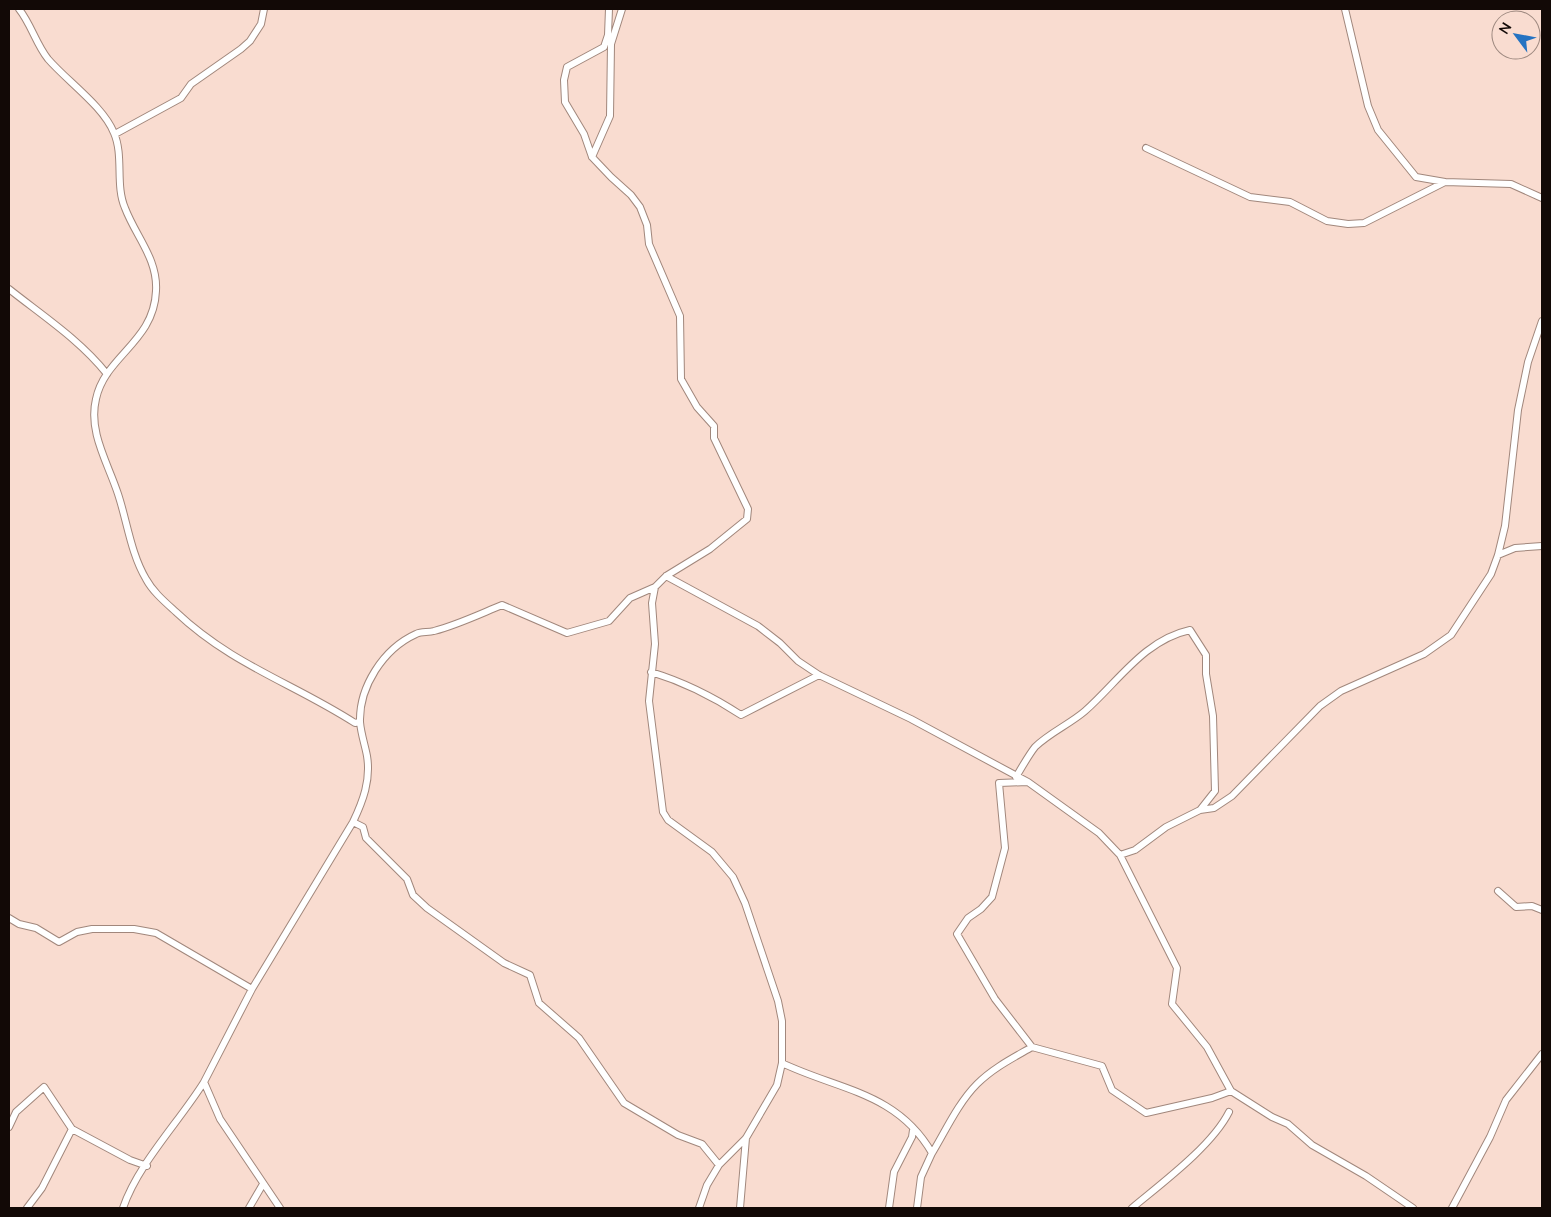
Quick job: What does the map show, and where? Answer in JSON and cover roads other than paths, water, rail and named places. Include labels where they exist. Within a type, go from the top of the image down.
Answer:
[{"type":"street","points":[[19,9],[48,58],[102,116],[115,134],[122,198],[153,265],[156,292],[152,317],[108,374],[96,398],[94,421],[101,451],[117,492],[141,570],[155,592],[191,626],[224,651],[355,723],[360,722]]},
{"type":"street","points":[[115,134],[181,98],[191,84],[241,49],[250,41],[261,24],[264,9]]},
{"type":"street","points":[[123,1208],[129,1191],[147,1166],[169,1129],[188,1108],[204,1082],[252,989],[353,822],[364,797],[368,775],[360,722],[362,696],[374,673],[394,649],[418,633],[433,632],[502,605],[567,633],[609,620],[630,598],[655,587],[666,576],[710,548],[747,519],[748,509],[714,438],[714,426],[697,407],[681,379],[680,316],[649,244],[640,207],[631,195],[592,157],[581,128],[565,102],[564,80],[566,67],[604,47],[608,35],[608,9]]},
{"type":"street","points":[[592,157],[610,116],[611,44],[622,9]]},
{"type":"street","points":[[1345,9],[1368,106],[1378,130],[1416,177],[1445,182],[1511,184],[1542,198]]},
{"type":"street","points":[[1146,148],[1250,197],[1290,202],[1327,221],[1348,224],[1364,222],[1445,182]]},
{"type":"street","points":[[9,289],[66,332],[108,374]]},
{"type":"street","points":[[1120,855],[1135,850],[1166,827],[1200,810],[1214,808],[1232,796],[1320,706],[1341,691],[1424,654],[1451,635],[1490,574],[1498,555],[1505,526],[1518,410],[1528,362],[1542,321]]},
{"type":"street","points":[[1498,555],[1515,548],[1542,546]]},
{"type":"street","points":[[666,576],[758,626],[780,643],[798,661],[819,675],[911,719],[1028,782],[1100,833],[1120,855],[1177,968],[1172,1004],[1207,1047],[1231,1091],[1272,1118],[1288,1124],[1312,1145],[1366,1176],[1413,1208]]},
{"type":"street","points":[[655,587],[652,603],[655,644],[649,701],[663,812],[668,820],[719,860],[738,889],[778,1001],[782,1021],[782,1063],[777,1085],[746,1138],[718,1165],[707,1184],[699,1208]]},
{"type":"street","points":[[1016,777],[1035,747],[1084,711],[1141,655],[1179,633],[1190,630],[1206,655],[1206,674],[1213,716],[1216,786],[1212,796],[1200,810]]},
{"type":"street","points":[[651,672],[679,680],[740,714],[819,675]]},
{"type":"street","points":[[1028,782],[999,784],[1005,848],[992,897],[981,910],[968,918],[957,934],[996,999],[1032,1047],[1102,1066],[1112,1090],[1146,1113],[1212,1098],[1231,1091]]},
{"type":"street","points":[[353,822],[363,827],[366,838],[407,879],[413,895],[427,908],[504,963],[530,975],[539,1003],[579,1038],[624,1103],[678,1135],[702,1144],[718,1165]]},
{"type":"street","points":[[1498,891],[1516,907],[1532,906],[1542,910]]},
{"type":"street","points":[[9,918],[19,924],[36,928],[59,942],[77,932],[92,929],[134,930],[156,933],[252,989]]},
{"type":"street","points":[[917,1208],[921,1177],[954,1116],[977,1084],[1002,1065],[1032,1047]]},
{"type":"street","points":[[1452,1208],[1490,1137],[1506,1100],[1542,1054]]},
{"type":"street","points":[[782,1063],[859,1091],[904,1118],[931,1151],[931,1156]]},
{"type":"street","points":[[204,1082],[220,1119],[262,1184],[280,1208]]},
{"type":"street","points":[[9,1127],[16,1112],[44,1087],[72,1129],[130,1160],[147,1166]]},
{"type":"street","points":[[1132,1208],[1188,1160],[1223,1125],[1229,1112]]},
{"type":"street","points":[[27,1208],[42,1188],[72,1129]]},
{"type":"street","points":[[889,1208],[894,1172],[912,1137],[913,1130]]},
{"type":"street","points":[[740,1208],[746,1138]]},
{"type":"street","points":[[249,1208],[262,1184]]}]
